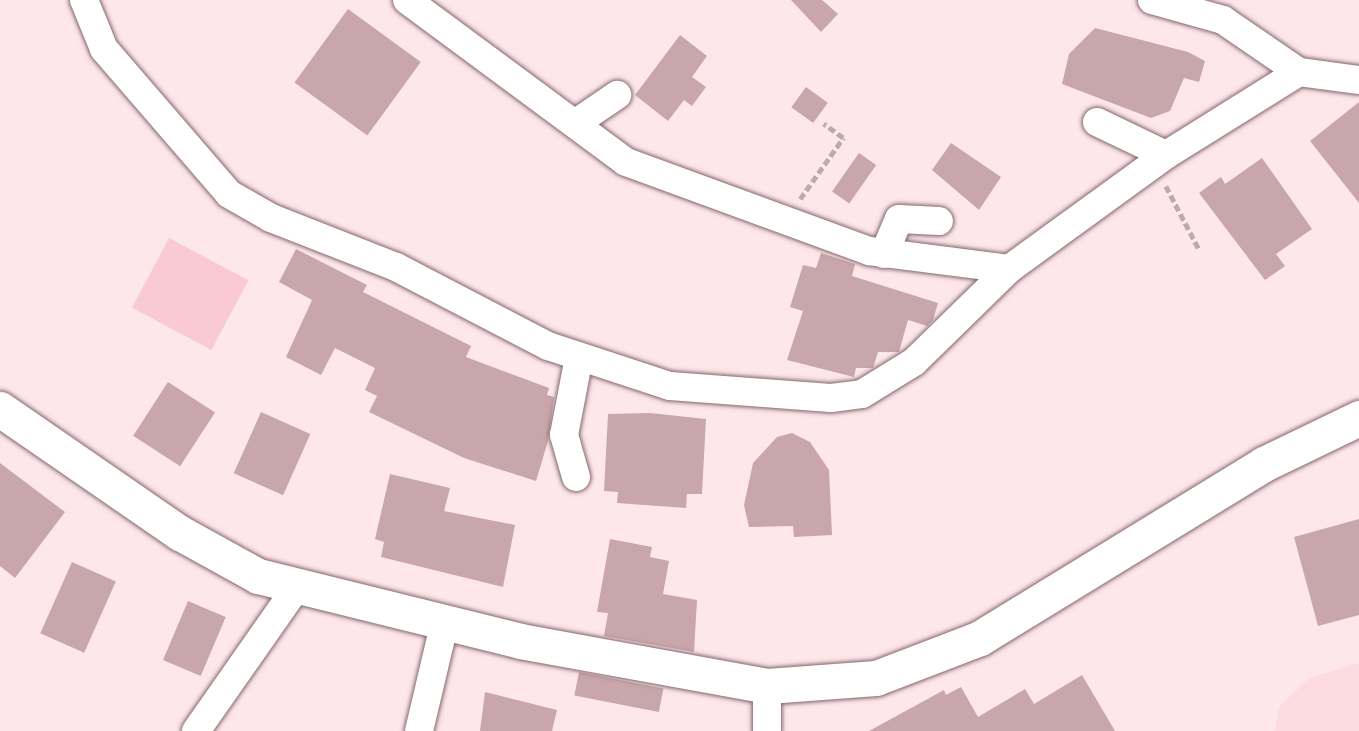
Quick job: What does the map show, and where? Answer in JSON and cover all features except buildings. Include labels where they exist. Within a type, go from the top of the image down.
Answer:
[{"type":"street","points":[[84,0],[104,49],[229,194],[579,357],[670,386],[831,398],[862,394],[914,362],[1009,269],[1160,159],[1299,72]]},
{"type":"street","points":[[407,0],[626,162],[884,254],[1009,269]]},
{"type":"street","points":[[1152,0],[1223,20],[1299,72],[1359,80]]},
{"type":"street","points":[[576,123],[617,95]]},
{"type":"street","points":[[1097,122],[1160,159]]},
{"type":"street","points":[[884,254],[899,219],[939,221]]},
{"type":"street","points":[[576,477],[564,435],[579,357]]},
{"type":"street","points":[[0,409],[180,533],[296,588],[767,686],[876,678],[980,638],[1264,464],[1359,418]]},
{"type":"street","points":[[196,731],[296,588]]},
{"type":"street","points":[[419,731],[445,621]]},
{"type":"street","points":[[767,686],[767,731]]},
{"type":"path","points":[[785,219],[843,138],[824,124]]},
{"type":"path","points":[[1160,159],[1200,251]]},
{"type":"shaded area","points":[[169,238],[248,280],[211,350],[132,308]]},
{"type":"shaded area","points":[[1359,663],[1359,731],[1275,731],[1279,707],[1309,678]]}]
